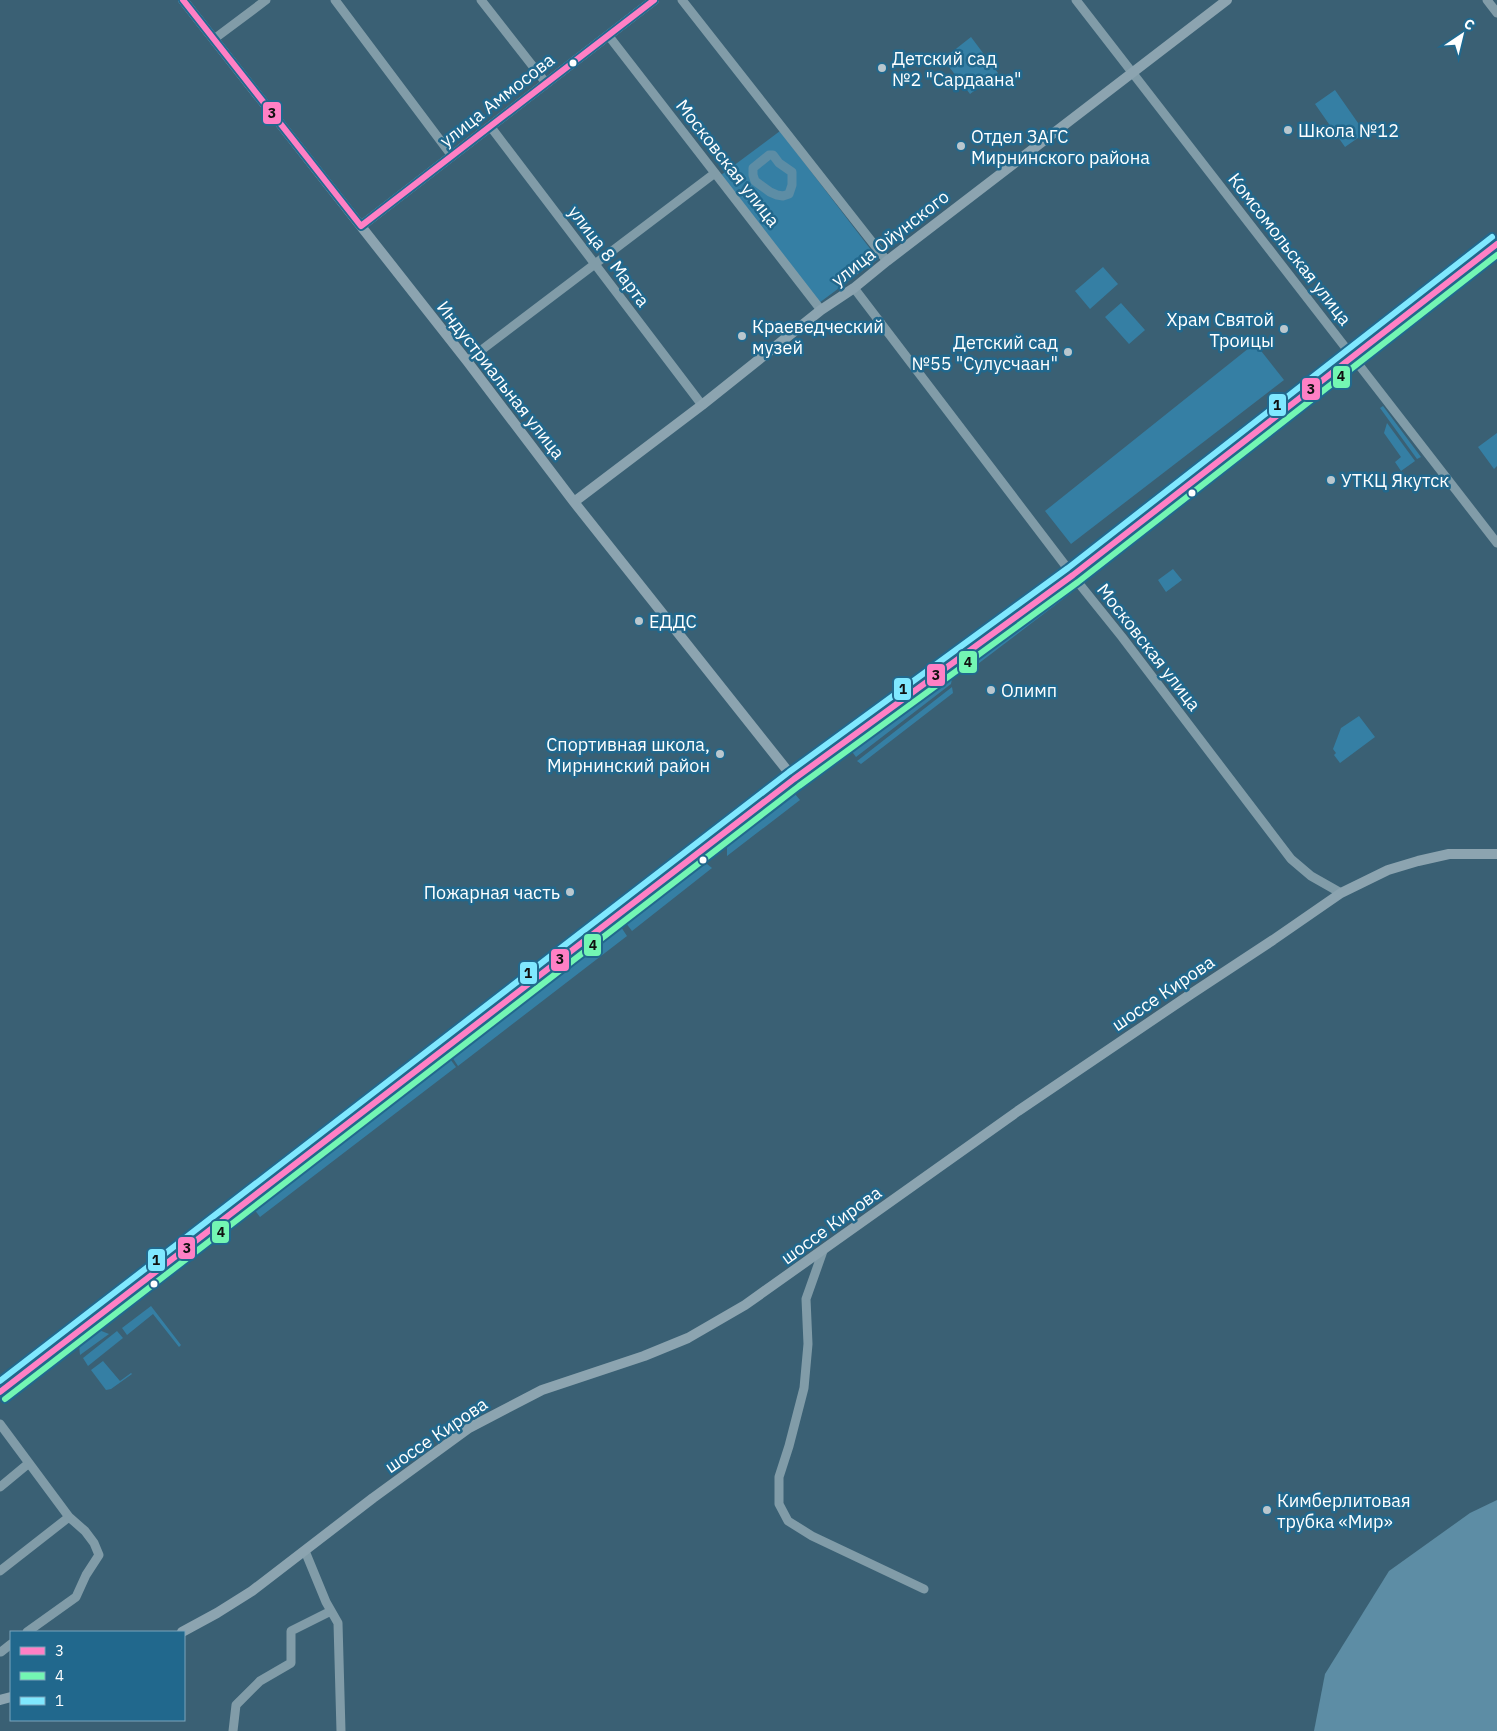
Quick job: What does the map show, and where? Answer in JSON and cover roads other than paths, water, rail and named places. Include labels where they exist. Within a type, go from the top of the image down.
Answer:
[{"type":"main road","name":"Индустриальная улица","points":[[183,0],[467,361],[574,502],[794,779]]},
{"type":"main road","name":"улица Аммосова","points":[[361,226],[654,0]]},
{"type":"main road","name":"улица Ойунского","points":[[574,502],[702,405],[821,310],[854,288],[886,261],[1227,0]]},
{"type":"main road","points":[[0,1392],[794,779],[1073,575],[1497,244]]},
{"type":"main road","name":"шоссе Кирова","points":[[184,1631],[246,1595],[431,1455],[476,1424],[542,1390],[667,1347],[706,1329],[745,1305],[1027,1105],[1341,893],[1388,870],[1418,861],[1449,854],[1497,854]]},
{"type":"street","points":[[214,39],[266,0]]},
{"type":"street","points":[[335,0],[452,156]]},
{"type":"street","points":[[481,0],[546,83]]},
{"type":"street","points":[[682,0],[886,261]]},
{"type":"street","name":"Комсомольская улица","points":[[1076,0],[1497,542]]},
{"type":"street","points":[[1487,0],[1497,13]]},
{"type":"street","name":"Московская улица","points":[[608,36],[821,310]]},
{"type":"street","name":"улица 8 Марта","points":[[490,126],[702,405]]},
{"type":"street","points":[[467,361],[715,173]]},
{"type":"street","name":"Московская улица","points":[[854,288],[1291,859],[1311,876],[1341,893]]},
{"type":"street","points":[[823,1251],[806,1299],[808,1344],[804,1388],[779,1478],[779,1504],[788,1521],[812,1536],[924,1589]]},
{"type":"street","points":[[0,1424],[69,1517],[85,1531],[94,1543],[99,1555],[86,1575],[76,1597],[28,1631]]},
{"type":"street","points":[[0,1487],[29,1463]]},
{"type":"street","points":[[0,1571],[69,1517]]},
{"type":"street","points":[[305,1551],[338,1623],[341,1731]]},
{"type":"street","points":[[233,1731],[236,1706],[260,1681],[292,1663],[291,1631],[331,1611]]},
{"type":"waterway","points":[[769,155],[773,155],[779,163],[792,172],[792,185],[789,194],[777,195],[755,181],[753,168],[769,155]]},
{"type":"place","name":"Детский сад №2 \"Сардаана\"","points":[[882,68]]},
{"type":"place","name":"Школа №12","points":[[1288,130]]},
{"type":"place","name":"Отдел ЗАГС Мирнинского района","points":[[961,146]]},
{"type":"place","name":"Храм Святой Троицы","points":[[1284,329]]},
{"type":"place","name":"Краеведческий музей","points":[[742,336]]},
{"type":"place","name":"Детский сад №55 \"Сулусчаан\"","points":[[1068,352]]},
{"type":"place","name":"УТКЦ Якутск","points":[[1331,480]]},
{"type":"place","name":"ЕДДС","points":[[639,621]]},
{"type":"place","name":"Олимп","points":[[991,690]]},
{"type":"place","name":"Спортивная школа, Мирнинский район","points":[[720,754]]},
{"type":"place","name":"Пожарная часть","points":[[570,892]]},
{"type":"place","name":"Кимберлитовая трубка «Мир»","points":[[1267,1510]]}]
